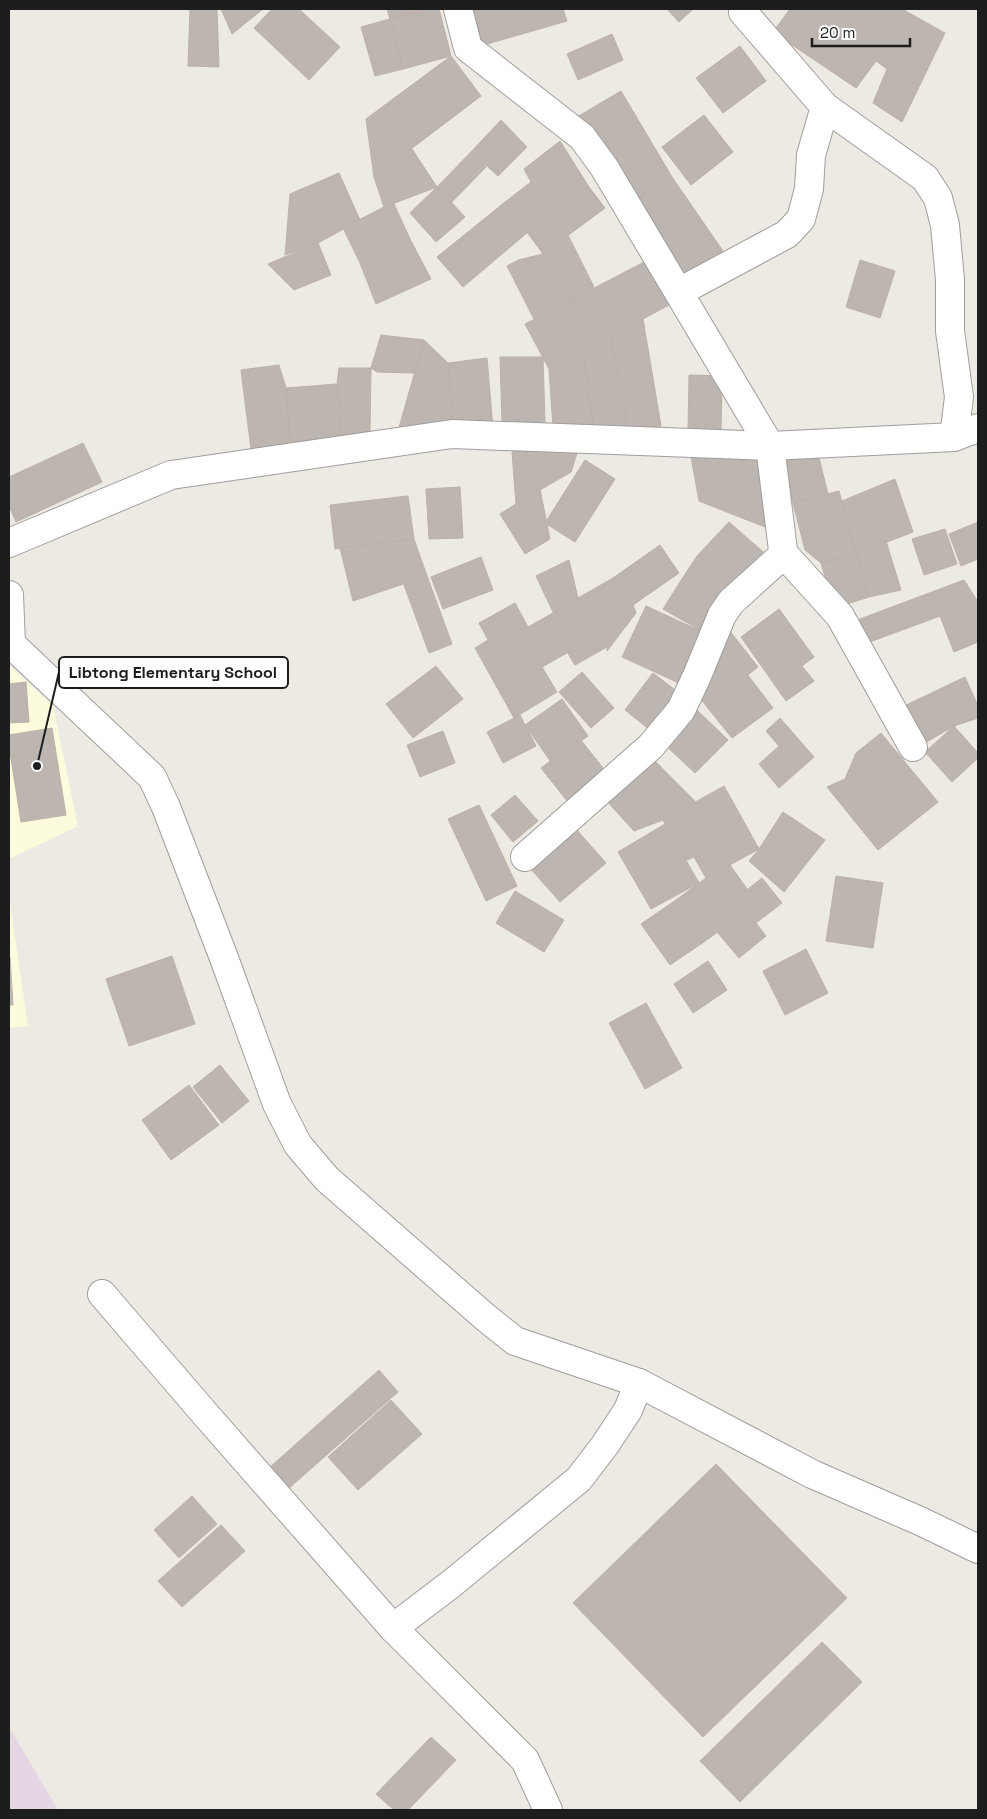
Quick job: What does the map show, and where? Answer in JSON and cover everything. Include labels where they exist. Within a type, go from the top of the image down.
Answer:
[{"type":"street","points":[[458,9],[468,48],[582,137],[604,167],[770,446],[784,554],[840,616],[913,748]]},
{"type":"street","points":[[9,543],[171,475],[452,434],[770,446],[966,432],[950,331],[950,280],[946,234],[938,198],[925,178],[825,107],[743,12]]},
{"type":"street","points":[[679,292],[787,234],[801,219],[809,189],[811,155],[825,107]]},
{"type":"street","points":[[525,857],[651,746],[681,710],[722,615],[731,602],[784,554]]},
{"type":"street","points":[[9,595],[10,644],[152,776],[204,905],[277,1104],[298,1145],[327,1179],[515,1341],[638,1383],[812,1474],[920,1521],[978,1550]]},
{"type":"street","points":[[102,1294],[393,1628],[526,1760],[548,1810]]},
{"type":"street","points":[[393,1628],[451,1584],[579,1479],[605,1445],[628,1410],[638,1383]]},
{"type":"shaded area","points":[[9,665],[53,706],[78,826],[9,859]]},
{"type":"shaded area","points":[[9,895],[28,1026],[9,1028]]},
{"type":"shaded area","points":[[9,1727],[58,1810],[9,1810]]},
{"type":"building","points":[[190,9],[217,9],[219,67],[188,66]]},
{"type":"building","points":[[221,9],[263,9],[232,34]]},
{"type":"building","points":[[272,9],[299,9],[340,47],[309,80],[254,28]]},
{"type":"building","points":[[387,9],[428,9],[390,19]]},
{"type":"building","points":[[428,9],[439,9],[451,56],[403,69],[390,19]]},
{"type":"building","points":[[466,9],[563,9],[567,21],[477,47]]},
{"type":"building","points":[[667,9],[693,9],[679,22]]},
{"type":"building","points":[[790,9],[902,9],[945,33],[902,122],[873,103],[887,69],[876,61],[856,88],[773,32]]},
{"type":"building","points":[[390,19],[403,69],[375,76],[361,27]]},
{"type":"building","points":[[612,34],[623,60],[578,80],[567,54]]},
{"type":"building","points":[[740,46],[766,81],[723,113],[696,78]]},
{"type":"building","points":[[451,56],[481,96],[374,177],[366,119]]},
{"type":"building","points":[[621,91],[672,177],[628,203],[577,117]]},
{"type":"building","points":[[704,115],[733,152],[691,185],[662,147]]},
{"type":"building","points":[[501,120],[527,147],[498,176],[471,152]]},
{"type":"building","points":[[560,141],[589,187],[554,213],[531,182],[524,169]]},
{"type":"building","points":[[412,149],[437,187],[384,207],[374,177]]},
{"type":"building","points":[[471,152],[486,167],[452,202],[437,187]]},
{"type":"building","points":[[339,173],[360,220],[318,243],[285,255],[290,194]]},
{"type":"building","points":[[672,177],[725,254],[683,272],[665,259],[628,203]]},
{"type":"building","points":[[531,182],[554,213],[589,187],[605,208],[543,254],[505,202]]},
{"type":"building","points":[[437,187],[465,217],[436,242],[410,213]]},
{"type":"building","points":[[505,202],[528,232],[463,287],[437,257]]},
{"type":"building","points":[[394,204],[410,239],[360,263],[343,228],[384,207]]},
{"type":"building","points":[[567,233],[594,287],[534,319],[507,266],[518,260],[543,254]]},
{"type":"building","points":[[410,239],[431,279],[376,304],[360,263]]},
{"type":"building","points":[[318,243],[331,275],[294,290],[268,264]]},
{"type":"building","points":[[648,260],[671,304],[549,369],[525,324]]},
{"type":"building","points":[[860,260],[895,271],[880,318],[846,307]]},
{"type":"building","points":[[643,319],[661,426],[627,429],[611,336]]},
{"type":"building","points":[[381,335],[424,340],[414,373],[377,372],[371,368]]},
{"type":"building","points":[[611,336],[627,429],[593,426],[583,351]]},
{"type":"building","points":[[424,340],[448,363],[453,426],[398,431]]},
{"type":"building","points":[[583,351],[593,426],[553,427],[549,369]]},
{"type":"building","points":[[500,357],[543,357],[545,424],[502,423]]},
{"type":"building","points":[[487,358],[493,428],[453,426],[448,363]]},
{"type":"building","points":[[279,365],[286,388],[290,442],[251,449],[241,370]]},
{"type":"building","points":[[339,368],[371,368],[370,434],[342,438],[337,384]]},
{"type":"building","points":[[689,375],[722,376],[721,431],[688,430]]},
{"type":"building","points":[[337,384],[342,438],[290,442],[286,388]]},
{"type":"building","points":[[83,443],[102,482],[16,522],[9,506],[9,477]]},
{"type":"building","points":[[755,445],[770,529],[699,501],[691,457]]},
{"type":"building","points":[[816,446],[828,494],[793,503],[781,456]]},
{"type":"building","points":[[579,447],[571,472],[516,504],[512,452]]},
{"type":"building","points":[[585,460],[615,479],[575,542],[545,523]]},
{"type":"building","points":[[895,479],[913,532],[856,554],[842,501]]},
{"type":"building","points":[[460,487],[463,538],[429,539],[426,489]]},
{"type":"building","points":[[540,489],[550,539],[525,554],[500,514]]},
{"type":"building","points":[[839,491],[856,554],[821,563],[805,550],[793,503]]},
{"type":"building","points":[[408,496],[414,539],[335,549],[330,505]]},
{"type":"building","points":[[729,522],[770,558],[738,594],[697,556]]},
{"type":"building","points":[[978,522],[978,559],[961,566],[949,534]]},
{"type":"building","points":[[945,529],[957,564],[924,575],[912,539]]},
{"type":"building","points":[[414,539],[427,576],[353,601],[340,548]]},
{"type":"building","points":[[886,541],[901,590],[869,597],[856,554]]},
{"type":"building","points":[[660,545],[679,573],[633,605],[613,578]]},
{"type":"building","points":[[856,554],[869,597],[834,608],[821,563]]},
{"type":"building","points":[[697,556],[738,594],[720,608],[680,582]]},
{"type":"building","points":[[481,557],[493,590],[443,609],[431,577]]},
{"type":"building","points":[[569,560],[578,598],[553,612],[536,576]]},
{"type":"building","points":[[427,576],[452,644],[429,653],[404,585]]},
{"type":"building","points":[[613,578],[633,605],[636,613],[607,651],[607,647],[578,598]]},
{"type":"building","points":[[964,580],[978,602],[867,643],[852,622]]},
{"type":"building","points":[[680,582],[720,608],[705,633],[663,609]]},
{"type":"building","points":[[578,598],[607,647],[575,665],[546,617]]},
{"type":"building","points":[[978,602],[978,642],[954,652],[940,616]]},
{"type":"building","points":[[515,603],[528,627],[546,617],[567,653],[499,691],[475,648],[488,640],[479,623]]},
{"type":"building","points":[[646,606],[705,633],[681,684],[622,657]]},
{"type":"building","points":[[779,609],[814,657],[802,666],[814,681],[786,701],[741,637]]},
{"type":"building","points":[[726,626],[758,667],[707,707],[696,693]]},
{"type":"building","points":[[436,666],[463,699],[413,738],[386,704]]},
{"type":"building","points":[[542,667],[557,692],[514,718],[499,691]]},
{"type":"building","points":[[582,672],[614,708],[591,728],[559,692]]},
{"type":"building","points":[[653,673],[683,696],[654,733],[625,710]]},
{"type":"building","points":[[747,674],[773,708],[732,738],[707,707]]},
{"type":"building","points":[[965,677],[978,706],[978,718],[954,726],[918,747],[900,708]]},
{"type":"building","points":[[26,682],[29,722],[9,723],[9,684]]},
{"type":"building","points":[[562,699],[588,736],[551,762],[525,725]]},
{"type":"building","points":[[696,709],[728,740],[695,773],[663,743]]},
{"type":"building","points":[[520,715],[536,746],[503,763],[487,732]]},
{"type":"building","points":[[780,718],[814,757],[779,788],[759,764],[779,746],[766,731]]},
{"type":"building","points":[[954,726],[978,753],[978,758],[952,782],[925,752]]},
{"type":"building","points":[[52,728],[66,815],[21,822],[9,746],[9,735]]},
{"type":"building","points":[[443,731],[455,763],[420,777],[407,745]]},
{"type":"building","points":[[881,733],[938,802],[878,850],[827,787],[845,779],[856,753]]},
{"type":"building","points":[[580,739],[607,773],[568,802],[541,768]]},
{"type":"building","points":[[650,756],[695,801],[663,820],[634,831],[604,798]]},
{"type":"building","points":[[724,786],[759,849],[706,878],[694,857],[685,861],[663,820]]},
{"type":"building","points":[[515,795],[538,821],[513,842],[491,815]]},
{"type":"building","points":[[479,805],[517,886],[486,901],[448,819]]},
{"type":"building","points":[[783,812],[825,840],[784,892],[749,861]]},
{"type":"building","points":[[665,824],[699,883],[651,909],[618,852]]},
{"type":"building","points":[[576,829],[606,863],[560,902],[530,868]]},
{"type":"building","points":[[730,865],[750,893],[719,912],[729,924],[701,944],[673,902],[706,878]]},
{"type":"building","points":[[836,876],[883,883],[873,948],[826,941]]},
{"type":"building","points":[[762,878],[782,903],[756,923],[766,936],[739,958],[718,933],[729,924],[719,912]]},
{"type":"building","points":[[515,891],[564,920],[544,952],[496,923]]},
{"type":"building","points":[[673,902],[701,944],[670,965],[641,924]]},
{"type":"building","points":[[806,949],[828,993],[785,1015],[763,971]]},
{"type":"building","points":[[172,956],[195,1024],[129,1046],[106,979]]},
{"type":"building","points":[[10,957],[13,1005],[9,1005]]},
{"type":"building","points":[[708,961],[727,990],[693,1013],[674,984]]},
{"type":"building","points":[[646,1003],[682,1068],[645,1089],[609,1023]]},
{"type":"building","points":[[220,1065],[249,1101],[222,1123],[193,1087]]},
{"type":"building","points":[[189,1085],[219,1125],[171,1160],[142,1120]]},
{"type":"building","points":[[379,1370],[398,1392],[288,1489],[269,1468]]},
{"type":"building","points":[[391,1400],[422,1434],[358,1490],[328,1457]]},
{"type":"building","points":[[716,1464],[847,1598],[703,1737],[573,1603]]},
{"type":"building","points":[[192,1496],[217,1524],[179,1558],[154,1530]]},
{"type":"building","points":[[221,1525],[245,1551],[182,1607],[158,1581]]},
{"type":"building","points":[[822,1642],[862,1682],[740,1802],[700,1761]]},
{"type":"building","points":[[431,1737],[456,1760],[408,1810],[394,1810],[376,1794]]},
{"type":"place","name":"Libtong Elementary School","points":[[37,766]]}]
